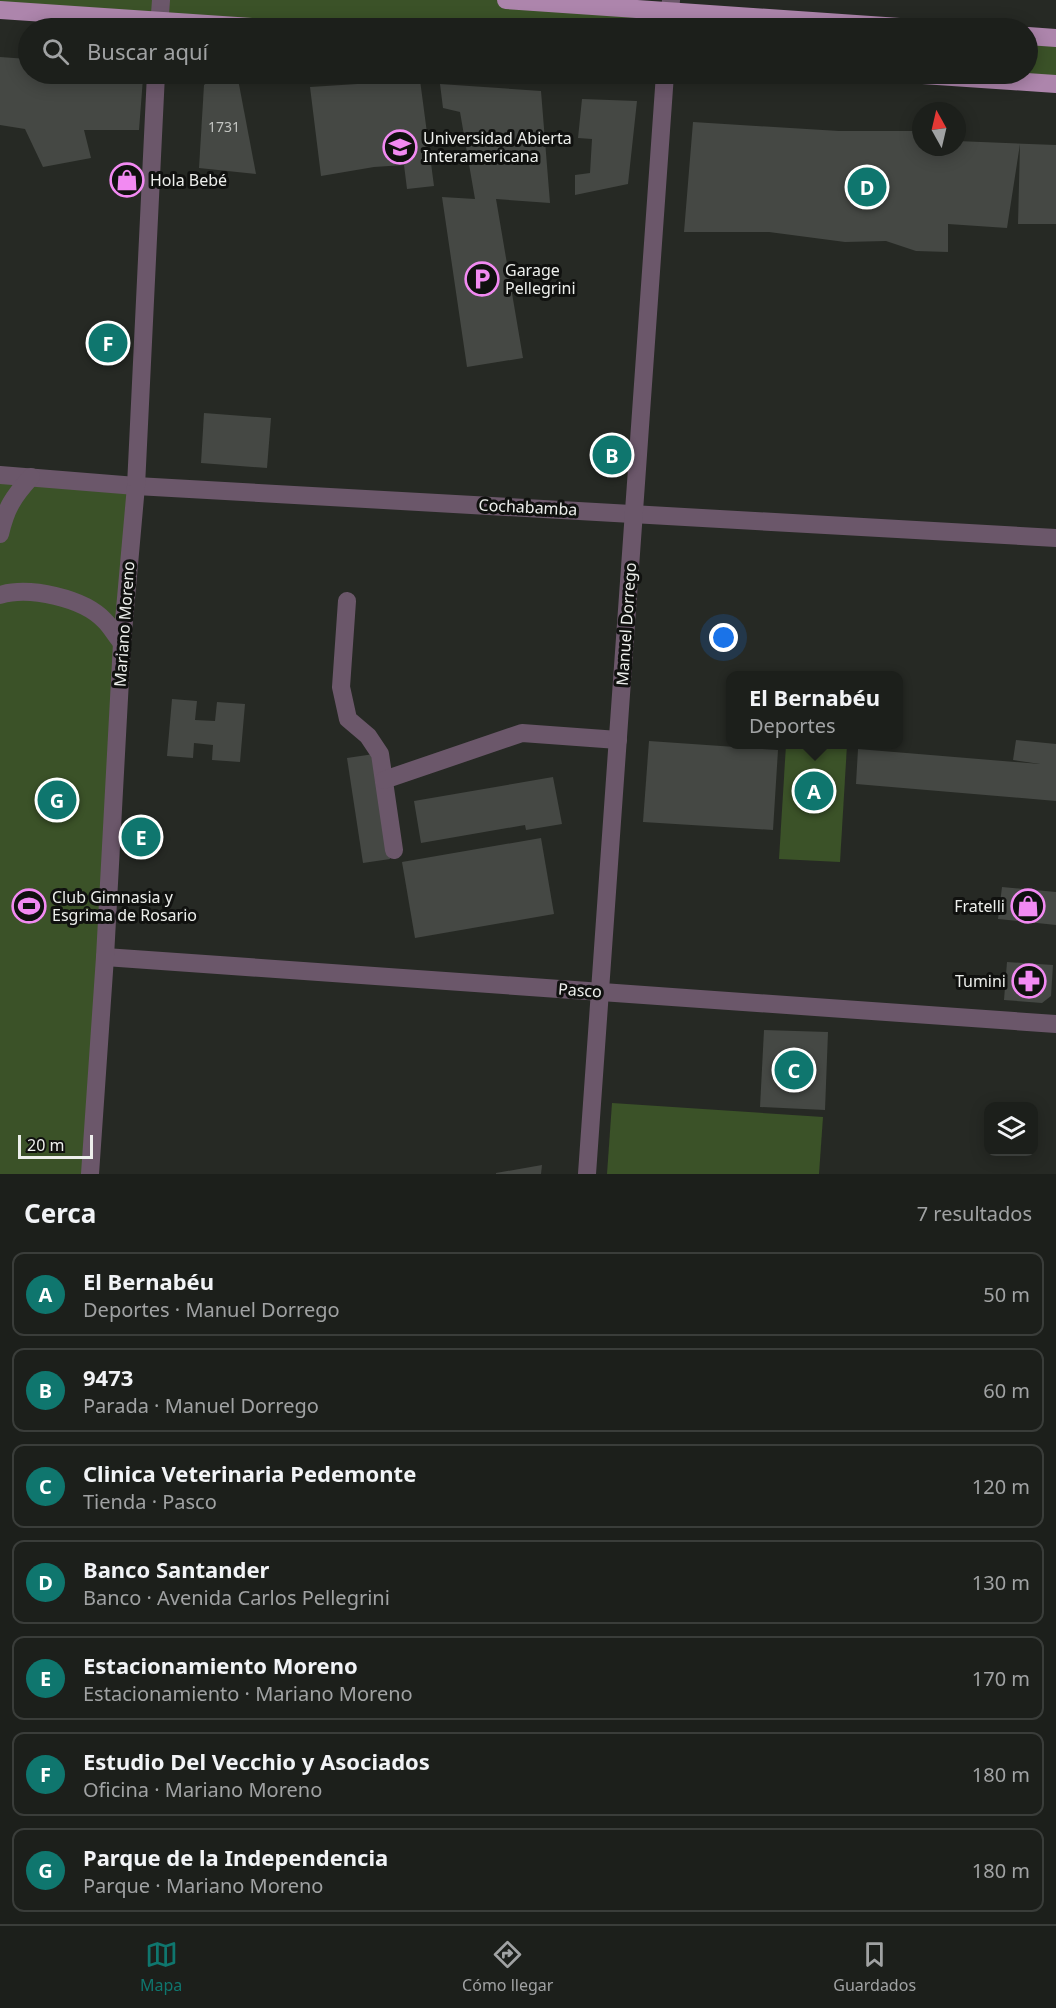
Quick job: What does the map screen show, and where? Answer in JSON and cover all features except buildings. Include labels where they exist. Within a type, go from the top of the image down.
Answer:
[{"type":"main road","points":[[506,0],[751,18]]},
{"type":"main road","points":[[0,10],[85,18]]},
{"type":"main road","points":[[1038,37],[1056,38]]},
{"type":"main road","points":[[1038,83],[1056,84]]},
{"type":"street","points":[[160,18],[161,0]]},
{"type":"street","name":"Mariano Moreno","points":[[90,1174],[105,957],[122,644],[136,486],[156,84]]},
{"type":"street","name":"Manuel Dorrego","points":[[587,1174],[665,84]]},
{"type":"street","name":"Cochabamba","points":[[0,475],[136,486],[1056,538]]},
{"type":"street","points":[[0,534],[4,513],[16,494],[31,477]]},
{"type":"street","points":[[0,595],[10,592],[41,592],[70,600],[104,619],[122,644]]},
{"type":"street","points":[[347,601],[341,687],[348,719],[368,736],[380,754],[394,850]]},
{"type":"street","points":[[384,780],[522,733],[618,740]]},
{"type":"street","name":"Pasco","points":[[105,957],[1056,1024]]},
{"type":"green space","points":[[0,0],[506,0],[768,18],[119,18],[0,10]]},
{"type":"green space","points":[[1038,37],[1056,38],[1056,84],[1038,78]]},
{"type":"green space","points":[[0,475],[136,486],[90,1174],[0,1174]]},
{"type":"green space","points":[[786,749],[847,749],[840,862],[779,859]]},
{"type":"green space","points":[[612,1103],[823,1117],[819,1174],[607,1174]]},
{"type":"place","name":"Universidad Abierta Interamericana","points":[[400,147]]},
{"type":"place","name":"Hola Bebé","points":[[127,180]]},
{"type":"place","name":"Banco Santander","points":[[867,187]]},
{"type":"place","name":"Garage Pellegrini","points":[[482,279]]},
{"type":"place","name":"Estudio Del Vecchio y Asociados","points":[[108,343]]},
{"type":"place","name":"9473","points":[[612,455]]},
{"type":"place","name":"El Bernabéu","points":[[814,791]]},
{"type":"place","name":"Parque de la Independencia","points":[[57,800]]},
{"type":"place","name":"Estacionamiento Moreno","points":[[141,837]]},
{"type":"place","name":"Club Gimnasia y Esgrima de Rosario","points":[[29,906]]},
{"type":"place","name":"Fratelli","points":[[1028,906]]},
{"type":"place","name":"Tumini","points":[[1029,981]]},
{"type":"place","name":"Clinica Veterinaria Pedemonte","points":[[794,1070]]}]
